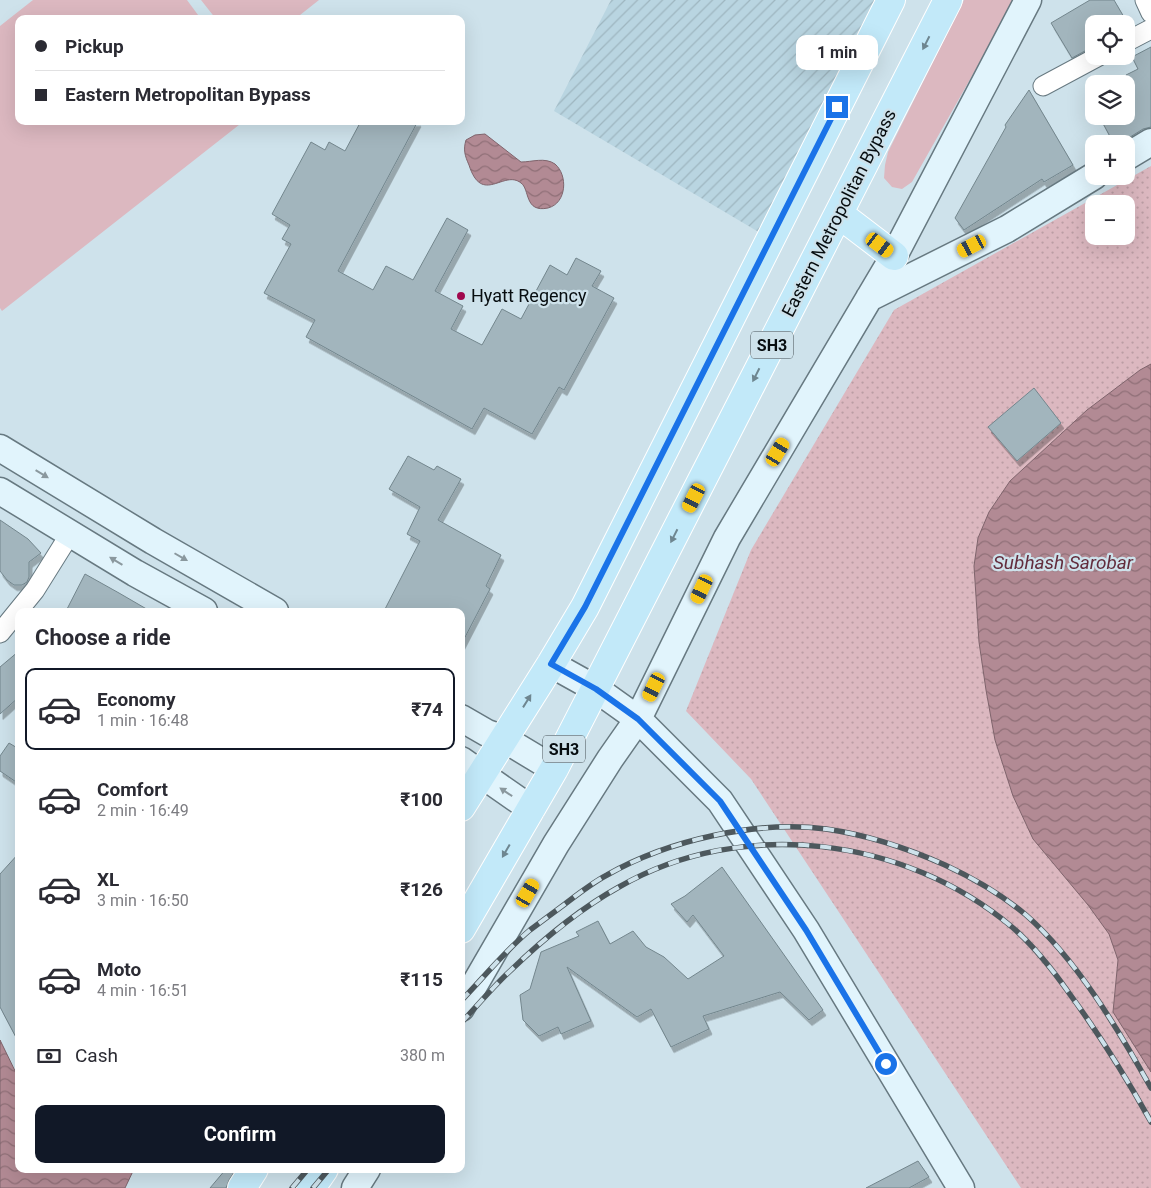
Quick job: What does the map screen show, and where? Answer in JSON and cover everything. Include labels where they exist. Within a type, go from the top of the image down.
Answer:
[{"type":"main road","name":"SH3","points":[[465,791],[471,768],[504,739],[585,607],[891,0]]},
{"type":"main road","name":"Eastern Metropolitan Bypass","points":[[465,922],[554,769],[596,689],[948,0]]},
{"type":"main road","points":[[839,214],[894,256]]},
{"type":"main road","points":[[242,1188],[251,1173]]},
{"type":"main road","points":[[311,1188],[321,1173]]},
{"type":"street","points":[[465,1001],[556,844],[638,719],[726,538],[894,256],[1028,0]]},
{"type":"street","points":[[1145,0],[1151,13]]},
{"type":"street","points":[[1135,37],[1151,29]]},
{"type":"street","points":[[1043,86],[1085,64]]},
{"type":"street","points":[[1135,152],[1151,142]]},
{"type":"street","points":[[869,298],[1007,228],[1085,181]]},
{"type":"street","points":[[0,448],[153,541],[270,608]]},
{"type":"street","points":[[0,491],[135,573],[199,608]]},
{"type":"street","points":[[21,608],[35,590],[70,534]]},
{"type":"street","points":[[0,633],[15,616]]},
{"type":"street","points":[[551,664],[596,689],[638,719],[720,801],[806,930],[961,1188]]},
{"type":"street","points":[[465,720],[487,733],[504,739],[554,769]]},
{"type":"street","points":[[471,768],[531,808]]},
{"type":"street","points":[[355,1188],[364,1173]]},
{"type":"shaded area","points":[[33,0],[187,0],[198,15],[15,15],[15,125],[239,125],[2,311],[0,308],[0,26]]},
{"type":"shaded area","points":[[201,0],[319,0],[300,15],[213,15]]},
{"type":"shaded area","points":[[611,0],[881,0],[762,234],[554,111]]},
{"type":"shaded area","points":[[964,0],[1013,0],[912,182],[902,189],[892,187],[884,178],[888,152]]},
{"type":"shaded area","points":[[1151,166],[1151,1188],[1021,1188],[751,779],[686,711],[751,550],[894,310],[1085,203],[1085,245],[1135,245],[1135,195],[1099,195],[1117,185],[1135,185],[1135,175]]},
{"type":"water","points":[[485,134],[521,162],[543,160],[555,164],[564,181],[564,188],[559,201],[548,208],[540,209],[531,204],[521,183],[508,180],[487,185],[480,183],[474,177],[465,153],[465,147],[466,140],[475,135]]},
{"type":"water","name":"Subhash Sarobar","points":[[1151,364],[1151,1072],[1113,1012],[1118,960],[1109,934],[1088,905],[1033,839],[1013,796],[995,740],[986,690],[979,642],[974,566],[978,538],[989,512],[1010,481],[1087,410],[1140,370]]},
{"type":"water","points":[[0,1040],[15,1071],[15,1173],[132,1173],[125,1188],[0,1188]]},
{"type":"building","points":[[1090,0],[1114,0],[1123,15],[1085,15],[1085,51],[1072,58],[1051,23]]},
{"type":"building","points":[[1151,47],[1151,127],[1133,135],[1109,135],[1104,125],[1135,125],[1135,75],[1126,75],[1138,69],[1135,63],[1135,55]]},
{"type":"building","points":[[1029,90],[1073,165],[1044,182],[1042,179],[964,230],[955,218],[1006,127],[1005,125]]},
{"type":"building","points":[[359,125],[416,125],[338,271],[373,290],[386,266],[413,280],[447,218],[468,230],[435,291],[463,306],[451,329],[482,345],[502,309],[521,319],[550,265],[567,275],[576,258],[601,271],[592,286],[614,298],[564,390],[559,387],[532,434],[484,408],[472,429],[306,337],[315,320],[264,293],[291,244],[282,239],[290,225],[272,214],[311,142],[325,150],[329,142],[345,151]]},
{"type":"building","points":[[1034,388],[1061,423],[1017,461],[988,427]]},
{"type":"building","points":[[408,456],[434,470],[437,466],[461,479],[438,520],[501,555],[486,586],[490,589],[465,637],[465,608],[386,608],[420,541],[407,534],[420,507],[389,489]]},
{"type":"building","points":[[0,520],[28,539],[41,553],[29,562],[29,577],[27,582],[22,585],[14,585],[0,571]]},
{"type":"building","points":[[85,574],[145,608],[68,608]]},
{"type":"building","points":[[15,654],[15,701],[0,714],[0,667]]},
{"type":"building","points":[[9,743],[15,747],[15,781],[0,771],[0,756]]},
{"type":"building","points":[[15,857],[15,1035],[0,1007],[0,874]]},
{"type":"building","points":[[722,867],[823,1010],[809,1020],[780,992],[703,1016],[709,1029],[671,1047],[651,1009],[637,1017],[567,967],[591,1021],[561,1034],[558,1027],[539,1036],[523,1020],[520,995],[530,989],[541,952],[579,936],[576,932],[598,921],[610,944],[633,931],[646,947],[664,957],[688,979],[724,956],[693,915],[687,922],[671,904],[685,896]]},
{"type":"building","points":[[918,1161],[929,1177],[909,1188],[866,1188]]},
{"type":"building","points":[[223,1173],[233,1173],[226,1188],[210,1188]]},
{"type":"railway","points":[[465,997],[503,955],[530,930],[591,885],[631,863],[685,843],[742,830],[771,827],[826,829],[872,839],[931,859],[977,881],[1026,915],[1045,933],[1095,996],[1125,1042],[1151,1088]]},
{"type":"railway","points":[[465,1019],[503,978],[534,949],[576,915],[619,887],[667,865],[717,851],[769,845],[822,847],[873,856],[923,873],[969,897],[1012,927],[1042,958],[1080,1008],[1112,1056],[1151,1122]]},
{"type":"railway","points":[[292,1188],[305,1173]]},
{"type":"railway","points":[[313,1188],[326,1173]]},
{"type":"place","name":"Hyatt Regency","points":[[461,296]]},
{"type":"route","points":[[837,107],[585,607],[551,664],[596,689],[638,719],[720,801],[806,930],[886,1064]]}]
